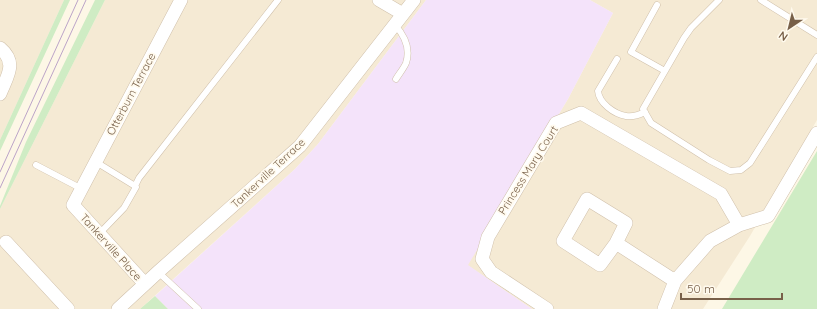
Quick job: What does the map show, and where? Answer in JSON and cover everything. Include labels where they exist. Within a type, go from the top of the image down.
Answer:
[{"type":"street","name":"Otterburn Terrace","points":[[82,189],[181,0]]},
{"type":"street","points":[[379,0],[403,14]]},
{"type":"street","name":"Tankerville Terrace","points":[[118,309],[300,146],[414,0]]},
{"type":"street","points":[[0,48],[6,53],[10,60],[10,67],[0,94]]},
{"type":"street","name":"Princess Mary Court","points":[[547,309],[491,272],[482,258],[488,237],[556,123],[581,113],[721,194],[740,225]]},
{"type":"street","points":[[664,309],[676,281],[710,241],[740,225],[768,216],[817,133]]},
{"type":"street","name":"Tankerville Place","points":[[82,189],[73,205],[145,284]]},
{"type":"street","points":[[587,199],[626,223],[616,244],[600,265],[563,241],[587,199]]},
{"type":"street","points":[[6,242],[68,309]]},
{"type":"street","points":[[616,244],[676,281]]},
{"type":"lane","points":[[100,234],[124,208],[136,187],[135,186],[139,178],[278,0]]},
{"type":"lane","points":[[719,0],[690,28],[643,109],[651,123],[709,160],[730,171],[741,170],[750,163],[756,156],[817,58]]},
{"type":"lane","points":[[761,0],[817,36]]},
{"type":"lane","points":[[657,5],[631,52],[665,71]]},
{"type":"lane","points":[[394,25],[403,35],[408,47],[406,63],[396,79]]},
{"type":"lane","points":[[617,59],[598,91],[598,97],[601,101],[618,113],[626,116],[635,116],[645,112]]},
{"type":"lane","points":[[96,162],[135,186]]},
{"type":"lane","points":[[36,165],[82,189]]},
{"type":"lane","points":[[158,272],[198,309]]},
{"type":"shaded area","points":[[0,0],[64,0],[0,140]]},
{"type":"shaded area","points":[[105,0],[426,0],[318,144],[295,169],[140,309],[0,309],[0,209]]},
{"type":"shaded area","points":[[426,0],[590,0],[613,13],[568,99],[468,265],[532,309],[168,309],[155,296],[295,169],[318,144]]},
{"type":"shaded area","points":[[590,0],[817,0],[817,120],[750,236],[703,309],[532,309],[467,265],[568,99],[613,13]]},
{"type":"green space","points":[[64,0],[70,0],[0,151],[0,140]]},
{"type":"green space","points":[[95,0],[105,0],[0,209],[26,142]]},
{"type":"green space","points":[[817,151],[817,309],[722,309]]},
{"type":"green space","points":[[155,296],[168,309],[140,309]]},
{"type":"tram line","points":[[0,172],[78,0]]},
{"type":"tram line","points":[[0,188],[86,0]]}]
